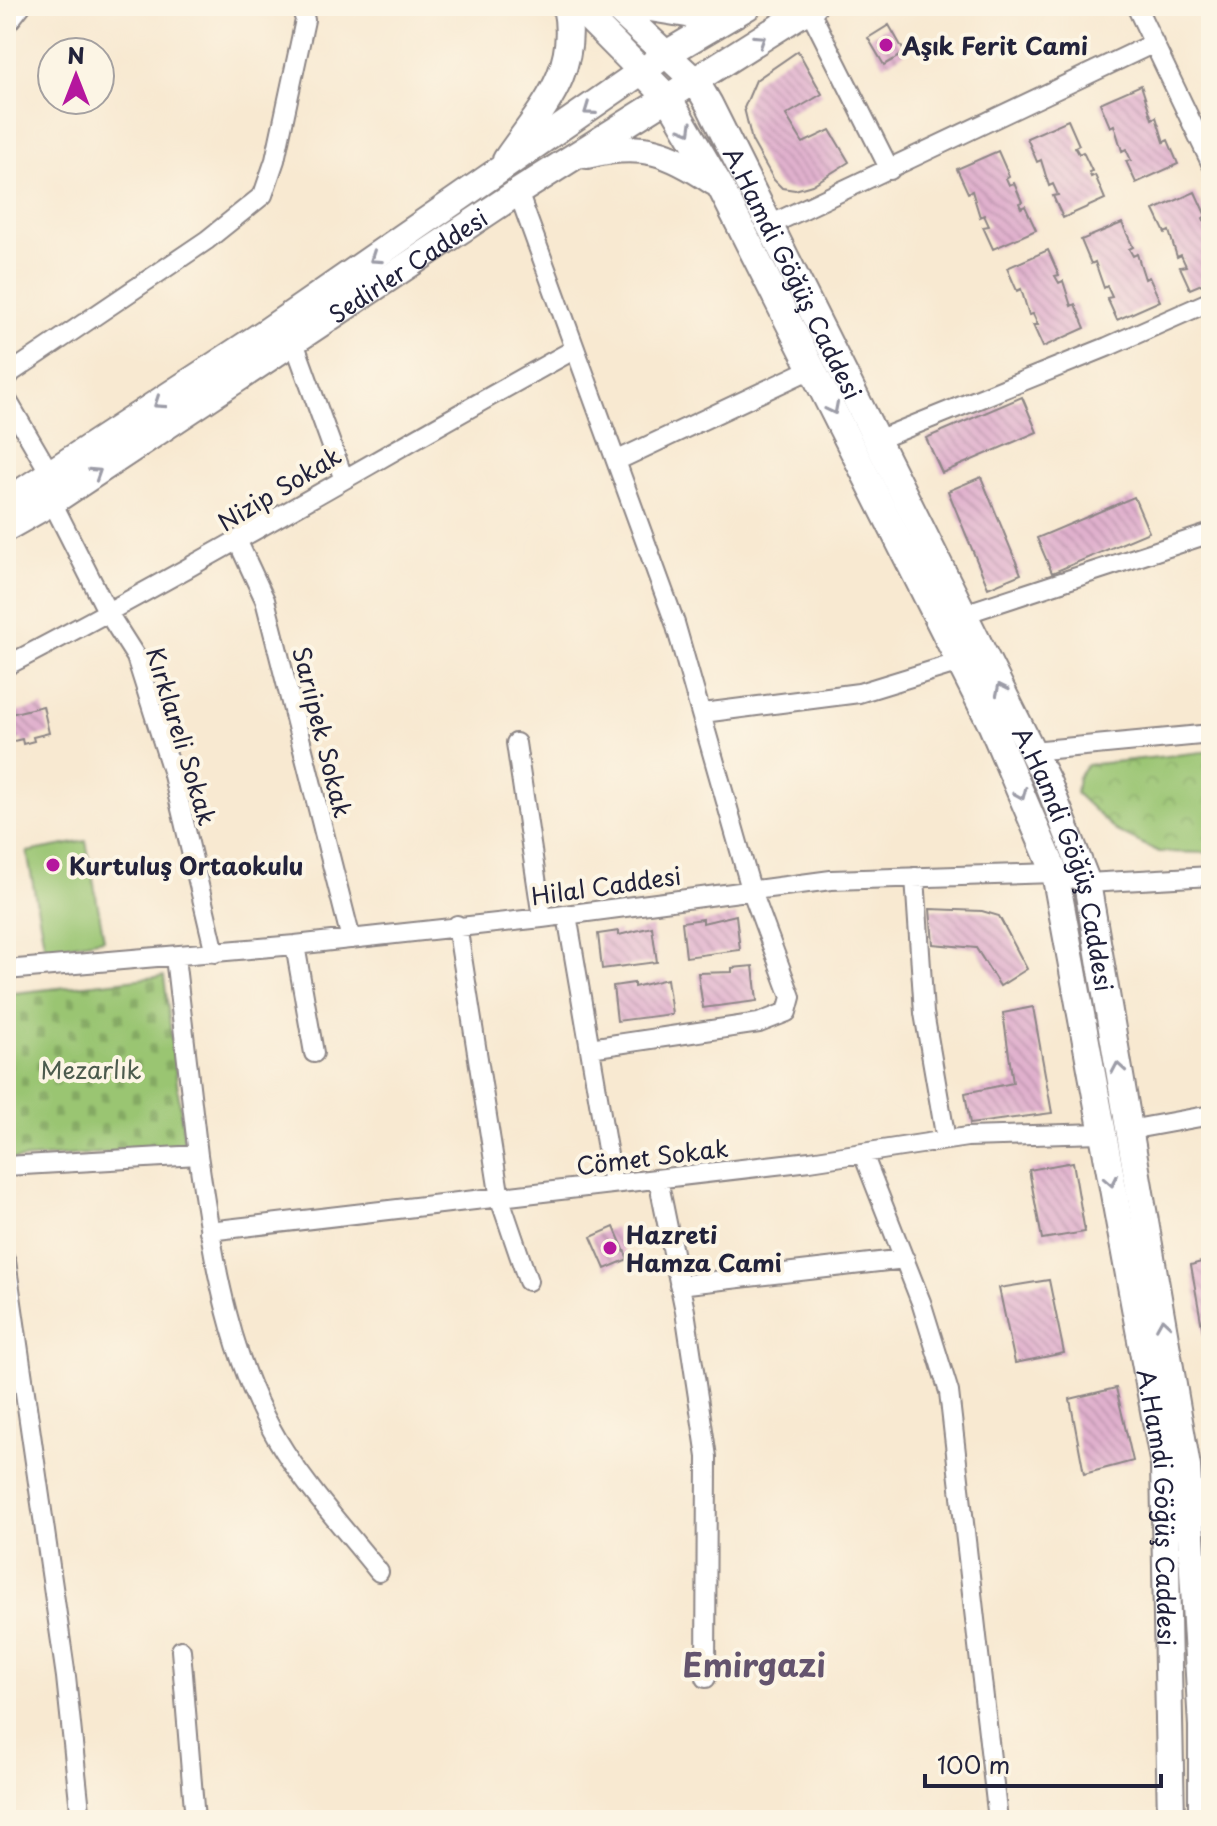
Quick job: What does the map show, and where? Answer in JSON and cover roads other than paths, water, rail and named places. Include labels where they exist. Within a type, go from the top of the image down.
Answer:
[{"type":"street","points":[[6,25],[21,6]]},
{"type":"street","points":[[6,380],[12,372],[207,240],[263,195],[275,160],[305,20],[301,6]]},
{"type":"street","points":[[494,176],[566,68],[571,30],[566,6]]},
{"type":"street","name":"A.Hamdi Göğüş Caddesi","points":[[577,6],[645,71],[669,99],[720,186],[960,662],[1055,873],[1101,1133],[1148,1364],[1164,1465],[1171,1820]]},
{"type":"street","name":"A.Hamdi Göğüş Caddesi","points":[[614,6],[696,82],[1032,751],[1087,883],[1187,1467],[1202,1726],[1202,1820]]},
{"type":"street","points":[[638,6],[687,14],[740,6]]},
{"type":"street","name":"Sedirler Caddesi","points":[[6,502],[51,475],[494,176],[668,53],[748,6]]},
{"type":"street","points":[[1136,6],[1211,163]]},
{"type":"street","points":[[811,7],[890,170]]},
{"type":"street","name":"Sedirler Caddesi","points":[[6,528],[52,502],[518,192],[811,7]]},
{"type":"street","points":[[770,225],[1154,43]]},
{"type":"street","points":[[569,160],[613,148],[651,148],[685,162],[720,186]]},
{"type":"street","points":[[518,192],[703,713],[751,889],[787,978],[791,1007],[787,1012],[759,1023],[590,1048]]},
{"type":"street","points":[[877,440],[1211,301]]},
{"type":"street","points":[[294,342],[343,477]]},
{"type":"street","name":"Nizip Sokak","points":[[6,666],[238,542],[343,477],[575,349]]},
{"type":"street","points":[[616,461],[813,368]]},
{"type":"street","points":[[6,398],[51,475]]},
{"type":"street","name":"Kırklareli Sokak","points":[[52,502],[108,613],[136,657],[168,756],[215,953]]},
{"type":"street","points":[[964,614],[1211,533]]},
{"type":"street","name":"Sarıipek Sokak","points":[[238,542],[265,600],[351,939]]},
{"type":"street","points":[[703,713],[859,693],[960,662]]},
{"type":"street","points":[[1032,751],[1211,734]]},
{"type":"street","points":[[516,743],[542,918]]},
{"type":"street","name":"Hilal Caddesi","points":[[6,970],[351,939],[567,915],[831,880],[1055,873],[1087,883],[1211,876]]},
{"type":"street","points":[[915,877],[924,1013],[946,1140]]},
{"type":"street","points":[[567,915],[613,1184]]},
{"type":"street","points":[[457,925],[500,1199],[528,1281]]},
{"type":"street","points":[[295,945],[314,1053]]},
{"type":"street","points":[[175,957],[209,1231],[226,1311],[245,1371],[284,1452],[379,1572]]},
{"type":"street","points":[[1129,1130],[1211,1115]]},
{"type":"street","name":"Cömet Sokak","points":[[209,1231],[500,1199],[863,1154],[946,1140],[1101,1133]]},
{"type":"street","points":[[863,1154],[905,1259],[949,1392],[998,1820]]},
{"type":"street","points":[[6,1166],[198,1155]]},
{"type":"street","points":[[658,1179],[707,1457],[706,1678]]},
{"type":"street","points":[[679,1285],[905,1259]]},
{"type":"street","points":[[7,1273],[66,1677],[81,1820]]},
{"type":"street","points":[[181,1650],[195,1820]]},
{"type":"place","name":"Aşık Ferit Cami","points":[[886,45]]},
{"type":"place","name":"Kurtuluş Ortaokulu","points":[[53,865]]},
{"type":"place","name":"Hazreti Hamza Cami","points":[[610,1248]]},
{"type":"district","name":"Emirgazi","points":[[754,1664]]},
{"type":"park label","name":"Mezarlık","points":[[91,1069]]}]
